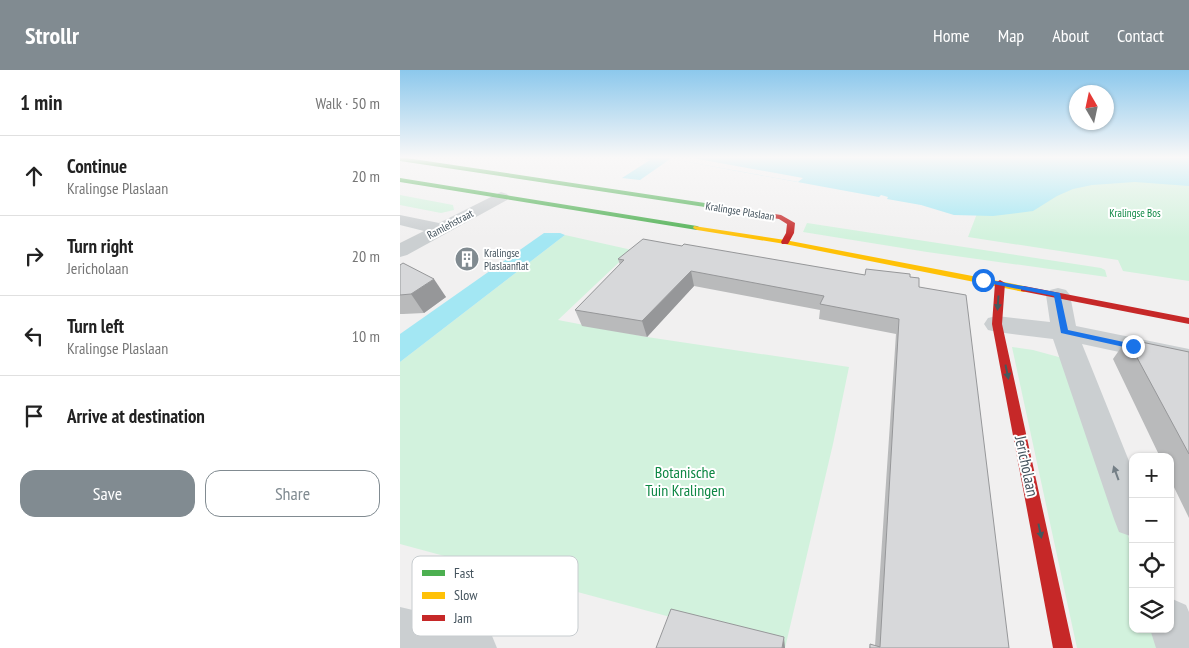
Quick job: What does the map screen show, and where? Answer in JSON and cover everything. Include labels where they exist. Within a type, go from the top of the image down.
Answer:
[{"type":"street","name":"Kralingse Plaslaan","points":[[418,184],[494,201],[786,242],[1189,321]]},
{"type":"street","name":"Kralingse Plaslaan","points":[[561,184],[781,218],[791,223],[790,233],[786,242]]},
{"type":"street","name":"Ramlehstraat","points":[[400,251],[494,201]]},
{"type":"street","points":[[400,220],[441,229]]},
{"type":"street","name":"Jericholaan","points":[[1000,283],[997,324],[1063,648]]},
{"type":"street","points":[[1058,295],[1064,332],[1129,508]]},
{"type":"street","points":[[997,324],[1064,332],[1189,358]]},
{"type":"street","points":[[1174,632],[1180,648]]},
{"type":"street","points":[[424,636],[473,648]]},
{"type":"green space","name":"Kralingse Bos","points":[[988,184],[1189,184],[1189,281],[1123,271],[1118,260],[968,237]]},
{"type":"green space","points":[[400,195],[453,205],[454,210],[441,213],[400,205]]},
{"type":"green space","points":[[807,223],[1101,268],[1105,270],[1107,277],[927,252],[803,232]]},
{"type":"green space","name":"Botanische Tuin Kralingen","points":[[565,235],[632,250],[558,320],[647,337],[849,367],[785,648],[578,592],[578,556],[444,556],[400,544],[400,362]]},
{"type":"green space","points":[[1012,347],[1033,350],[1066,359],[1129,539],[1129,633],[1161,633],[1167,648],[1077,648]]},
{"type":"water","points":[[808,184],[1107,184],[1073,189],[1057,196],[1033,211],[993,216],[954,215],[921,205],[887,199],[888,197],[881,195],[879,197]]},
{"type":"water","points":[[1162,184],[1189,184],[1189,186]]},
{"type":"water","points":[[544,233],[560,233],[565,235],[400,362],[400,334]]},
{"type":"building","points":[[643,239],[682,246],[684,244],[865,275],[866,269],[910,274],[910,277],[919,278],[919,287],[966,295],[1009,648],[870,648],[870,644],[880,647],[899,319],[820,304],[824,296],[691,271],[642,321],[575,310],[624,260],[618,259]]},
{"type":"building","points":[[403,263],[434,279],[411,294],[400,295],[400,265]]},
{"type":"building","points":[[1127,339],[1189,352],[1189,454]]},
{"type":"building","points":[[671,609],[784,637],[782,648],[656,648]]},
{"type":"traffic: fast","points":[[425,184],[697,228]]},
{"type":"traffic: fast","points":[[566,184],[738,210]]},
{"type":"traffic: slow","points":[[697,228],[785,242],[1024,289]]},
{"type":"traffic: jam","points":[[738,210],[781,217],[791,223],[790,233],[785,242]]},
{"type":"traffic: jam","points":[[1000,283],[997,324],[1063,648]]},
{"type":"traffic: jam","points":[[1024,289],[1189,321]]},
{"type":"place","name":"Kralingse Plaslaanflat","points":[[467,259]]},
{"type":"route","points":[[983,280],[1058,295],[1060,319],[1064,332],[1133,346]]}]
